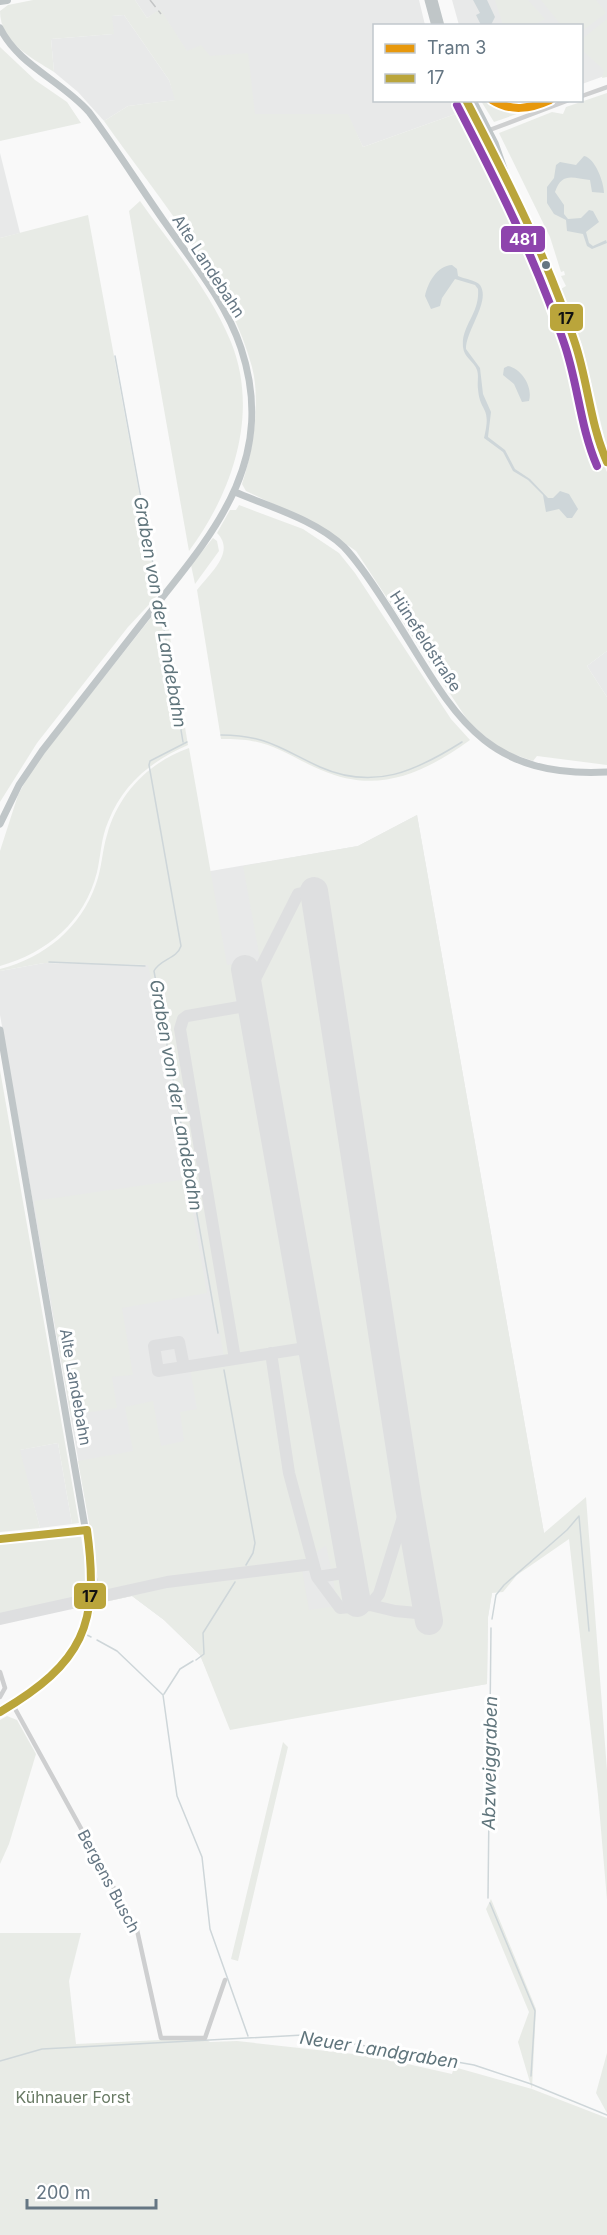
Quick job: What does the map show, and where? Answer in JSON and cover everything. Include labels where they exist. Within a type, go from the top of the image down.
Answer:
[{"type":"main road","points":[[0,1],[8,0]]},
{"type":"main road","points":[[428,0],[434,24]]},
{"type":"main road","points":[[434,0],[440,24]]},
{"type":"main road","name":"Alte Landebahn","points":[[0,28],[18,53],[71,93],[89,112],[229,319],[244,359],[251,400],[248,446],[235,492],[217,526],[26,773],[0,824]]},
{"type":"main road","points":[[467,102],[500,154],[504,174],[546,261],[576,345],[598,440],[607,462]]},
{"type":"main road","points":[[474,102],[486,131]]},
{"type":"main road","name":"Hünefeldstraße","points":[[235,492],[314,527],[342,546],[364,570],[458,714],[484,742],[517,761],[535,767],[561,772],[607,772]]},
{"type":"main road","name":"Alte Landebahn","points":[[0,1030],[87,1530],[94,1586],[84,1631],[73,1652],[56,1674],[39,1690],[0,1712]]},
{"type":"street","points":[[583,96],[607,87]]},
{"type":"street","points":[[486,131],[564,102]]},
{"type":"street","points":[[0,1539],[87,1530]]},
{"type":"street","points":[[0,1672],[5,1692],[0,1697]]},
{"type":"street","name":"Bergens Busch","points":[[13,1706],[137,1930],[161,2038],[205,2038],[225,1980]]},
{"type":"shaded area","points":[[135,0],[419,0],[425,24],[373,24],[373,102],[456,102],[461,112],[363,147],[347,114],[254,114],[210,56],[187,52],[160,10],[147,18]]},
{"type":"shaded area","points":[[452,0],[607,0],[607,75],[583,84],[583,24],[459,24]]},
{"type":"shaded area","points":[[473,0],[487,0],[495,17],[492,24],[480,24],[476,15],[480,13]]},
{"type":"shaded area","points":[[124,15],[169,80],[176,100],[128,106],[104,121],[78,92],[54,72],[51,39],[113,34],[111,16]]},
{"type":"shaded area","points":[[0,153],[20,233],[0,238]]},
{"type":"shaded area","points":[[584,156],[592,161],[598,171],[604,193],[592,192],[590,180],[573,178],[561,181],[555,192],[564,205],[564,214],[568,219],[581,218],[589,210],[593,211],[599,222],[586,232],[589,243],[593,246],[606,240],[607,243],[592,249],[587,246],[583,234],[567,231],[566,220],[554,214],[547,203],[547,187],[554,178],[556,165],[560,162],[576,165]]},
{"type":"shaded area","points":[[452,265],[457,269],[458,276],[478,283],[483,292],[466,349],[480,368],[483,394],[491,412],[488,437],[505,450],[515,469],[530,479],[548,498],[553,498],[560,491],[569,494],[578,509],[572,518],[567,518],[559,509],[546,512],[543,495],[528,480],[513,471],[503,452],[484,438],[487,420],[479,397],[478,372],[465,354],[463,347],[465,332],[476,306],[478,289],[475,285],[455,279],[442,298],[440,306],[431,309],[425,296],[434,276],[442,268]]},
{"type":"shaded area","points":[[508,366],[518,371],[525,379],[529,390],[529,401],[522,402],[514,384],[503,375],[504,368]]},
{"type":"shaded area","points":[[607,651],[607,697],[587,666]]},
{"type":"shaded area","points":[[417,815],[544,1533],[492,1593],[488,1617],[487,1684],[231,1727],[200,1655],[164,1620],[132,1596],[95,1604],[98,1580],[96,1561],[0,1015],[0,971],[44,963],[148,965],[175,947],[164,879],[358,846]]},
{"type":"shaded area","points":[[58,1443],[72,1524],[40,1528],[19,1450]]},
{"type":"green space","points":[[33,0],[135,0],[147,18],[160,9],[187,51],[201,45],[210,56],[248,53],[255,114],[348,114],[363,147],[461,112],[539,263],[571,351],[592,439],[607,472],[607,651],[587,666],[607,697],[607,765],[537,756],[533,761],[502,750],[470,724],[356,551],[323,528],[246,491],[242,484],[255,426],[256,395],[252,367],[241,334],[226,301],[188,238],[104,121],[128,106],[175,100],[169,80],[124,15],[112,16],[114,34],[51,39],[54,72],[19,48],[5,32],[1,22],[0,11],[8,5]]},
{"type":"green space","points":[[495,0],[528,0],[545,19],[536,24],[503,24]]},
{"type":"green space","points":[[541,0],[596,0],[606,13],[583,30],[583,24],[560,24]]},
{"type":"green space","points":[[607,19],[607,77],[602,78],[604,70],[583,51],[583,38]]},
{"type":"green space","points":[[0,47],[35,80],[67,102],[81,123],[0,141]]},
{"type":"green space","points":[[607,93],[607,449],[582,345],[561,289],[566,286],[561,276],[565,275],[564,271],[561,272],[550,237],[499,133],[552,112],[563,114],[566,107]]},
{"type":"green space","points":[[482,102],[514,110],[531,109],[494,122]]},
{"type":"green space","points":[[140,201],[190,269],[222,323],[231,342],[239,369],[243,397],[242,424],[229,478],[218,504],[189,551],[129,211]]},
{"type":"green space","points":[[88,215],[158,595],[128,627],[37,743],[0,802],[0,238]]},
{"type":"green space","points":[[239,505],[303,529],[339,553],[355,573],[451,719],[470,740],[418,771],[400,777],[362,780],[342,777],[321,770],[274,747],[252,741],[221,739],[197,590],[214,570],[222,555],[224,548],[217,533],[230,510],[236,510]]},
{"type":"green space","points":[[213,538],[217,541],[219,551],[195,584],[191,565]]},
{"type":"green space","points":[[164,601],[188,745],[150,766],[122,796],[114,808],[102,840],[97,872],[91,890],[83,906],[62,933],[33,953],[0,966],[0,851],[18,795],[34,766]]},
{"type":"green space","points":[[189,748],[227,965],[236,964],[241,994],[234,1003],[236,1011],[246,1019],[302,1337],[294,1346],[224,1357],[161,1020],[148,965],[44,963],[0,971],[0,969],[46,949],[71,927],[89,900],[98,878],[105,841],[112,820],[127,793],[148,771],[174,754]]},
{"type":"green space","points":[[417,815],[544,1533],[586,1497],[607,1770],[607,1900],[598,1795],[569,1539],[517,1575],[503,1592],[492,1593],[488,1617],[487,1684],[230,1730],[200,1655],[164,1620],[132,1596],[100,1603],[96,1560],[78,1461],[133,1451],[125,1407],[153,1401],[161,1446],[184,1441],[180,1412],[197,1409],[190,1369],[295,1353],[306,1361],[342,1568],[332,1573],[326,1545],[301,1564],[309,1610],[337,1606],[333,1578],[340,1576],[344,1578],[349,1605],[365,1603],[252,961],[260,959],[243,866],[358,846]]},
{"type":"green space","points":[[0,1070],[79,1523],[72,1524],[58,1443],[20,1450],[40,1528],[0,1532]]},
{"type":"green space","points":[[187,1179],[207,1293],[122,1308],[133,1375],[112,1377],[117,1408],[71,1415],[34,1201]]},
{"type":"green space","points":[[81,1536],[87,1576],[85,1598],[0,1616],[0,1542]]},
{"type":"green space","points":[[7,1716],[17,1720],[36,1754],[9,1844],[0,1864],[0,1720]]},
{"type":"green space","points":[[283,1742],[288,1747],[238,1961],[231,1959]]},
{"type":"green space","points":[[491,1899],[536,2009],[532,2089],[518,2042],[529,2012],[486,1909]]},
{"type":"green space","name":"Kühnauer Forst","points":[[0,1933],[81,1933],[69,1981],[76,2044],[203,2038],[210,2042],[237,2041],[372,2056],[452,2074],[454,2067],[532,2089],[607,2118],[607,2235],[0,2235]]},
{"type":"green space","points":[[607,2053],[607,2113],[596,2093]]},
{"type":"waterway","name":"Graben von der Landebahn","points":[[115,356],[159,597]]},
{"type":"waterway","name":"Graben von der Landebahn","points":[[160,605],[183,742]]},
{"type":"waterway","points":[[221,735],[262,740],[320,767],[358,777],[377,777],[411,769],[462,742]]},
{"type":"waterway","name":"Graben von der Landebahn","points":[[187,742],[150,761],[149,765],[181,946],[176,954],[160,964],[154,971],[218,1333]]},
{"type":"waterway","points":[[49,962],[145,966]]},
{"type":"waterway","name":"Graben von der Landebahn","points":[[224,1370],[255,1543],[253,1553],[246,1565]]},
{"type":"waterway","name":"Abzweiggraben","points":[[492,1619],[496,1595],[504,1585],[567,1530],[579,1516],[589,1631]]},
{"type":"waterway","name":"Graben von der Landebahn","points":[[196,1660],[204,1654],[203,1633],[235,1582]]},
{"type":"waterway","name":"Abzweiggraben","points":[[488,1898],[491,1628]]},
{"type":"waterway","points":[[87,1635],[91,1637]]},
{"type":"waterway","points":[[97,1640],[117,1651],[163,1695],[177,1796],[202,1857],[210,1929],[248,2036]]},
{"type":"waterway","name":"Graben von der Landebahn","points":[[164,1694],[180,1669],[193,1661]]},
{"type":"waterway","name":"Abzweiggraben","points":[[490,1903],[535,2011],[531,2076]]},
{"type":"waterway","name":"Neuer Landgraben","points":[[0,2061],[42,2049],[303,2035],[474,2065],[531,2084],[607,2115]]},
{"type":"taxiway","points":[[247,980],[255,979],[298,894],[314,891]]},
{"type":"taxiway","points":[[235,1359],[180,1029],[183,1019],[187,1016],[251,1005]]},
{"type":"taxiway","points":[[184,1367],[179,1342],[154,1346],[158,1371],[312,1347]]},
{"type":"taxiway","points":[[271,1353],[289,1473],[317,1577],[351,1572]]},
{"type":"taxiway","points":[[317,1577],[340,1608],[370,1605],[379,1594],[408,1501]]},
{"type":"taxiway","points":[[0,1619],[167,1582],[313,1564]]},
{"type":"taxiway","points":[[370,1605],[395,1611],[428,1614]]},
{"type":"runway","points":[[314,891],[408,1501],[429,1621]]},
{"type":"runway","points":[[245,969],[357,1603]]},
{"type":"railway","points":[[150,0],[161,14]]},
{"type":"tram line","name":"3","points":[[496,102],[513,108],[544,102]]},
{"type":"transit line","name":"17","points":[[467,102],[511,189],[552,281],[575,343],[601,448],[607,462]]},
{"type":"transit line","name":"481","points":[[457,105],[515,222],[553,312],[569,358],[587,436],[597,466]]},
{"type":"transit line","name":"17","points":[[0,1539],[87,1530],[91,1592],[80,1638],[67,1658],[28,1694],[0,1712]]}]
